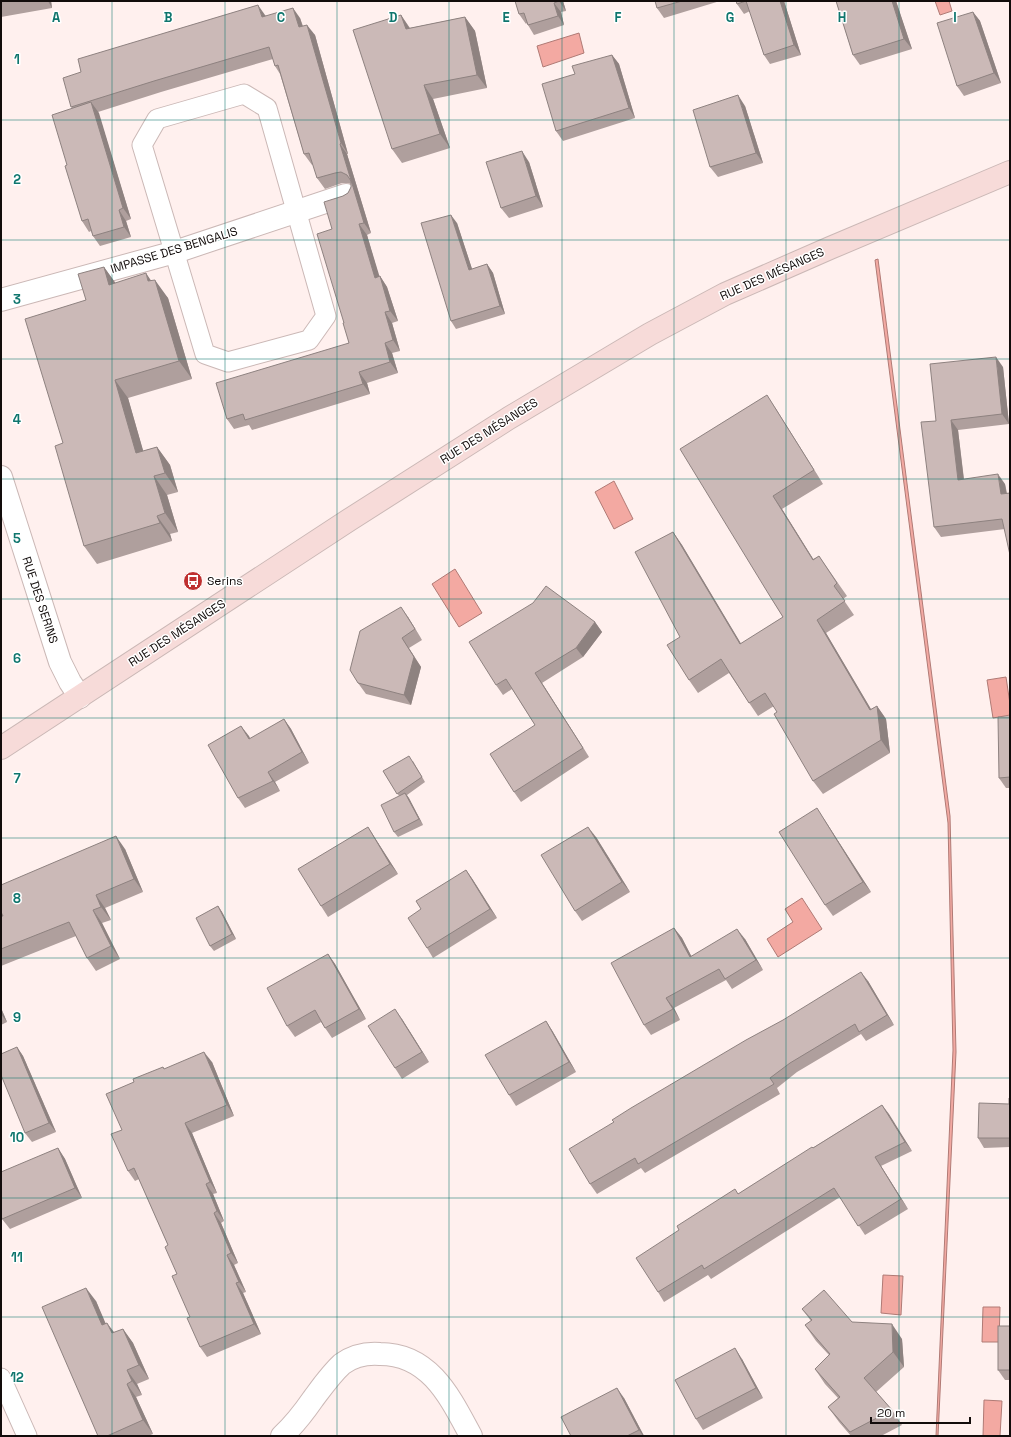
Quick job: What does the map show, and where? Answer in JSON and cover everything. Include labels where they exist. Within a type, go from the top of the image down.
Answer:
[{"type":"main road","name":"RUE DES MÉSANGES","points":[[1,748],[317,541],[509,418],[650,334],[725,294],[1010,172]]},
{"type":"street","name":"IMPASSE DES BENGALIS","points":[[1,300],[175,252],[346,195]]},
{"type":"street","name":"RUE DES SERINS","points":[[1,477],[60,662],[70,682],[80,697]]},
{"type":"street","points":[[282,1436],[292,1426],[333,1373],[343,1364],[354,1358],[377,1354],[389,1354],[411,1361],[423,1368],[435,1378],[446,1391],[471,1436]]},
{"type":"lane","points":[[244,94],[267,108],[296,212],[326,316],[309,340],[228,362],[205,354],[142,145],[157,119],[244,94]]},
{"type":"lane","points":[[1,1378],[27,1436]]},
{"type":"shaded area","points":[[935,1],[949,1],[952,11],[940,15]]},
{"type":"shaded area","points":[[579,33],[584,53],[543,67],[537,46]]},
{"type":"shaded area","points":[[878,259],[950,816],[956,1052],[938,1436],[936,1436],[953,1050],[948,823],[875,260]]},
{"type":"shaded area","points":[[614,481],[633,519],[614,529],[595,492]]},
{"type":"shaded area","points":[[455,569],[482,613],[459,627],[432,584]]},
{"type":"shaded area","points":[[1006,677],[1010,715],[993,718],[987,680]]},
{"type":"shaded area","points":[[802,898],[822,929],[778,957],[767,939],[793,922],[785,909]]},
{"type":"shaded area","points":[[883,1275],[903,1276],[901,1315],[881,1313]]},
{"type":"shaded area","points":[[983,1307],[1000,1307],[999,1342],[982,1342]]},
{"type":"shaded area","points":[[984,1400],[1002,1401],[1000,1436],[983,1436]]},
{"type":"building","points":[[515,1],[559,1],[554,3],[558,16],[528,25],[524,13],[519,14]]},
{"type":"building","points":[[655,1],[682,1],[657,8]]},
{"type":"building","points":[[736,1],[746,1],[737,4]]},
{"type":"building","points":[[746,1],[780,1],[794,45],[764,55]]},
{"type":"building","points":[[836,1],[892,1],[904,39],[853,55]]},
{"type":"building","points":[[258,5],[262,17],[293,8],[299,27],[307,25],[341,143],[340,144],[364,223],[359,224],[375,278],[380,276],[390,311],[385,312],[393,340],[385,343],[390,362],[359,372],[363,384],[245,420],[243,414],[227,419],[216,383],[349,343],[317,234],[332,229],[324,202],[348,193],[351,187],[351,181],[347,175],[341,172],[317,178],[309,153],[304,154],[278,65],[275,66],[269,47],[71,107],[63,78],[81,72],[78,59]]},
{"type":"building","points":[[973,12],[994,73],[957,86],[937,23]]},
{"type":"building","points":[[401,15],[406,29],[465,17],[477,75],[424,85],[440,134],[392,149],[353,30]]},
{"type":"building","points":[[612,55],[629,108],[556,131],[542,84],[575,74],[572,66]]},
{"type":"building","points":[[738,95],[756,153],[710,167],[693,110]]},
{"type":"building","points":[[91,102],[123,208],[119,210],[124,227],[93,236],[88,219],[82,221],[65,166],[67,165],[52,115]]},
{"type":"building","points":[[522,151],[536,196],[501,208],[486,162]]},
{"type":"building","points":[[451,215],[469,270],[487,264],[500,306],[451,321],[421,223]]},
{"type":"building","points":[[104,267],[109,285],[146,273],[148,281],[155,280],[179,361],[115,380],[136,453],[157,447],[165,473],[154,476],[165,513],[157,516],[160,523],[84,546],[55,446],[63,443],[25,319],[86,300],[78,274]]},
{"type":"building","points":[[996,357],[1002,414],[951,420],[958,480],[998,474],[1001,494],[1010,493],[1010,555],[1002,519],[934,527],[921,422],[936,421],[930,364]]},
{"type":"building","points":[[767,395],[814,470],[773,496],[813,560],[819,556],[837,583],[834,586],[845,601],[817,620],[870,710],[877,706],[881,740],[813,781],[774,714],[777,712],[765,693],[749,703],[721,659],[689,680],[667,645],[680,637],[635,552],[673,532],[740,644],[783,617],[680,449]]},
{"type":"building","points":[[546,586],[595,622],[576,648],[535,673],[583,748],[514,792],[490,754],[535,725],[506,679],[496,685],[469,642],[533,603]]},
{"type":"building","points":[[401,607],[415,629],[402,638],[414,657],[404,695],[358,683],[350,670],[360,631]]},
{"type":"building","points":[[998,717],[1010,717],[1010,777],[999,778]]},
{"type":"building","points":[[284,719],[302,752],[268,772],[273,781],[238,798],[208,745],[241,726],[249,739]]},
{"type":"building","points":[[409,756],[422,777],[397,794],[383,771]]},
{"type":"building","points":[[405,793],[419,819],[394,832],[381,805]]},
{"type":"building","points":[[817,808],[863,882],[825,905],[779,832]]},
{"type":"building","points":[[368,827],[390,864],[321,906],[298,869]]},
{"type":"building","points":[[588,827],[622,882],[575,911],[541,855]]},
{"type":"building","points":[[116,836],[134,879],[96,895],[101,907],[93,910],[111,946],[87,958],[69,922],[1,949],[1,916],[3,916],[1,912],[1,885]]},
{"type":"building","points":[[466,870],[490,909],[427,948],[408,918],[421,909],[416,901]]},
{"type":"building","points":[[218,906],[232,934],[210,946],[196,918]]},
{"type":"building","points":[[674,928],[690,957],[737,929],[756,960],[725,979],[719,969],[666,998],[673,1009],[644,1025],[611,963]]},
{"type":"building","points":[[328,954],[359,1009],[325,1028],[315,1010],[287,1026],[267,988]]},
{"type":"building","points":[[861,972],[887,1015],[859,1032],[855,1024],[790,1063],[770,1078],[774,1084],[638,1164],[635,1158],[590,1184],[569,1149],[614,1122],[612,1120],[631,1108],[746,1040],[783,1020]]},
{"type":"building","points":[[395,1009],[422,1052],[395,1068],[368,1026]]},
{"type":"building","points":[[546,1021],[569,1062],[509,1095],[485,1055]]},
{"type":"building","points":[[17,1047],[49,1123],[25,1133],[1,1075],[1,1054]]},
{"type":"building","points":[[204,1052],[227,1105],[185,1123],[210,1182],[206,1184],[217,1211],[214,1213],[231,1253],[227,1255],[239,1282],[236,1283],[254,1324],[200,1347],[187,1318],[190,1317],[172,1276],[177,1274],[165,1247],[168,1245],[134,1168],[128,1171],[111,1134],[122,1130],[106,1094],[134,1082],[133,1079],[163,1067],[164,1069]]},
{"type":"building","points":[[1009,1098],[1010,1138],[978,1138],[979,1103],[1009,1104]]},
{"type":"building","points":[[882,1105],[905,1142],[875,1157],[901,1199],[858,1226],[834,1188],[704,1269],[702,1265],[658,1292],[636,1258],[679,1230],[677,1226],[735,1189],[738,1194]]},
{"type":"building","points":[[58,1148],[75,1188],[2,1219],[1,1172]]},
{"type":"building","points":[[86,1288],[102,1325],[107,1323],[112,1333],[123,1329],[139,1365],[127,1370],[132,1381],[127,1384],[143,1420],[107,1436],[98,1436],[42,1307]]},
{"type":"building","points":[[824,1290],[852,1322],[892,1324],[893,1352],[864,1378],[892,1410],[850,1432],[828,1407],[840,1397],[815,1369],[830,1354],[805,1325],[812,1320],[802,1309]]},
{"type":"building","points":[[998,1326],[1010,1326],[1010,1370],[998,1370]]},
{"type":"building","points":[[735,1348],[756,1388],[696,1419],[675,1380]]},
{"type":"building","points":[[617,1388],[639,1430],[627,1436],[571,1436],[561,1417]]},
{"type":"place","name":"Serins","points":[[193,581]]}]
